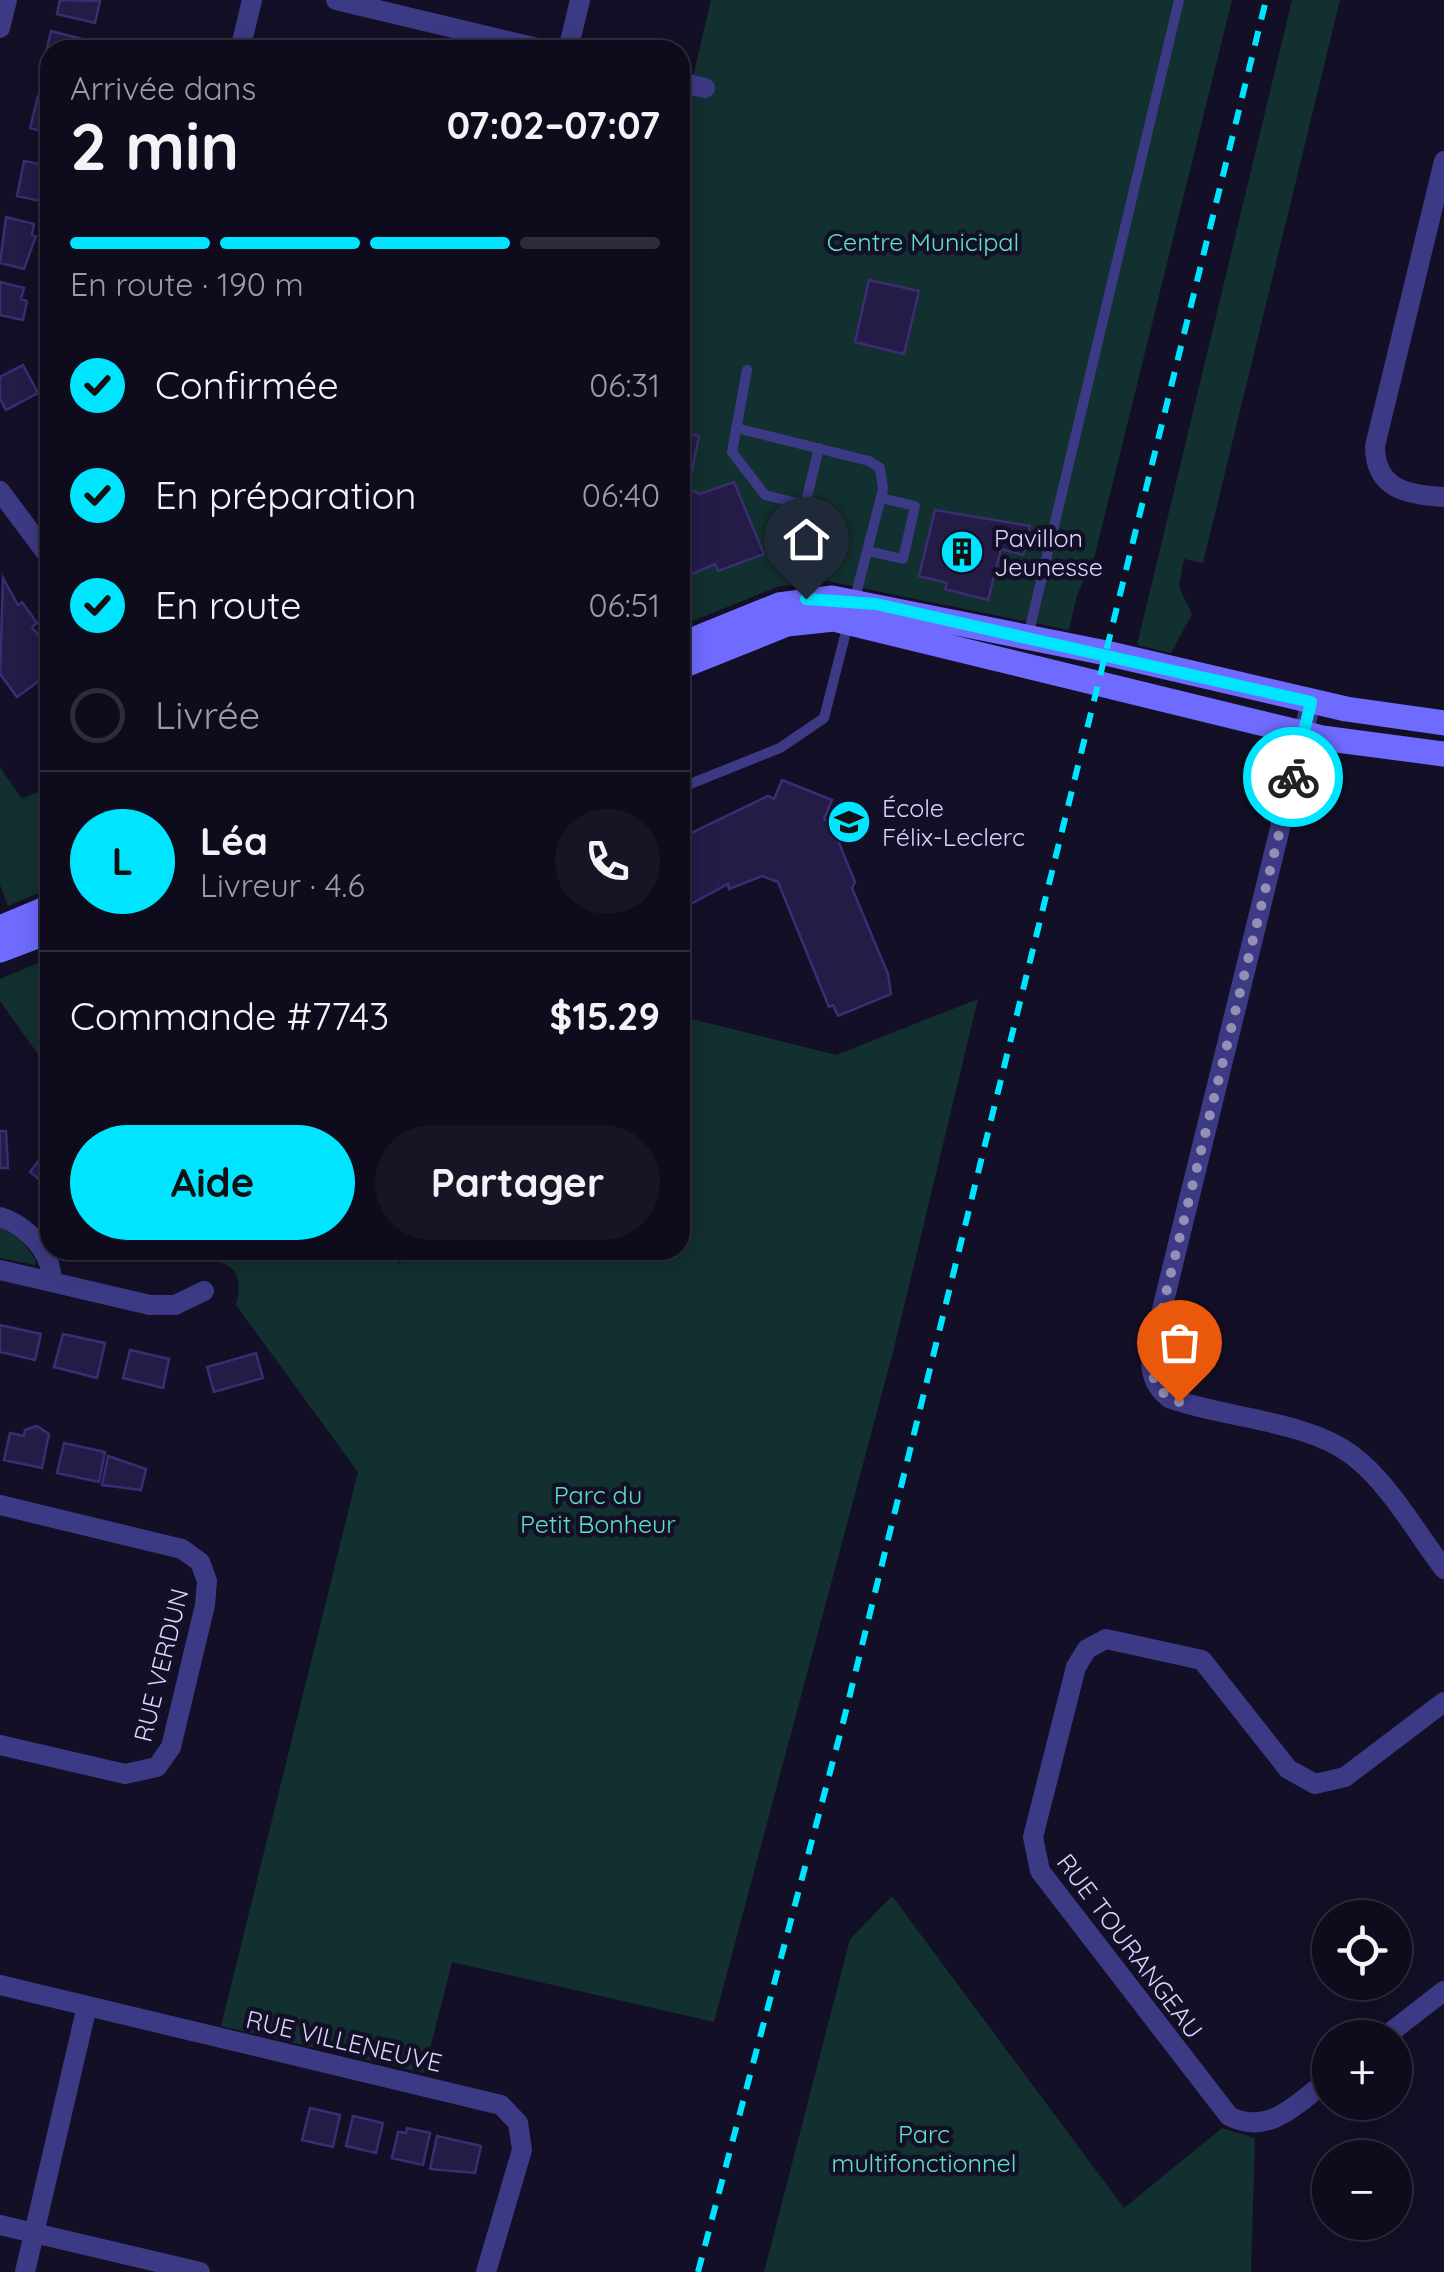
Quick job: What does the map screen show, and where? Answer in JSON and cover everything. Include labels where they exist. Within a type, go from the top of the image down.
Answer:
[{"type":"street","points":[[0,28],[7,0]]},
{"type":"street","points":[[242,40],[252,0]]},
{"type":"street","points":[[336,0],[504,40]]},
{"type":"street","points":[[570,40],[580,0]]},
{"type":"street","points":[[690,84],[705,88]]},
{"type":"street","points":[[1444,161],[1434,241],[1374,454],[1378,472],[1395,489],[1444,497]]},
{"type":"street","points":[[0,490],[40,544]]},
{"type":"street","points":[[690,642],[791,601],[1028,637],[1394,719],[1444,722]]},
{"type":"street","points":[[690,663],[787,624],[852,610],[1304,734],[1444,754]]},
{"type":"street","points":[[1311,702],[1152,1350],[1151,1370],[1160,1391],[1169,1398],[1314,1436],[1350,1453],[1372,1474],[1444,1569]]},
{"type":"street","points":[[0,928],[40,912]]},
{"type":"street","points":[[0,950],[40,935]]},
{"type":"street","points":[[0,1217],[12,1220],[40,1249]]},
{"type":"street","points":[[47,1260],[50,1282]]},
{"type":"street","points":[[0,1270],[150,1305],[174,1305],[204,1291]]},
{"type":"street","name":"RUE VERDUN","points":[[0,1505],[182,1549],[200,1562],[207,1591],[171,1746],[157,1766],[125,1774],[0,1745]]},
{"type":"street","name":"RUE TOURANGEAU","points":[[1312,2091],[1269,2122],[1256,2125],[1230,2116],[1040,1871],[1032,1836],[1072,1678],[1087,1649],[1106,1639],[1192,1656],[1209,1666],[1288,1769],[1315,1784],[1345,1777],[1444,1702]]},
{"type":"street","name":"RUE VILLENEUVE","points":[[0,1985],[501,2105],[518,2123],[522,2150],[486,2272]]},
{"type":"street","points":[[1407,2020],[1443,1993]]},
{"type":"street","points":[[24,2272],[87,2006]]},
{"type":"street","points":[[0,2225],[200,2272]]},
{"type":"lane","points":[[1028,637],[1180,0]]},
{"type":"lane","points":[[746,370],[733,457],[765,495],[806,506],[819,448]]},
{"type":"lane","points":[[690,784],[780,748],[824,718],[884,476],[877,465],[736,428]]},
{"type":"lane","points":[[868,551],[903,559],[914,506],[881,498]]},
{"type":"green space","name":"Centre Municipal","points":[[711,0],[1232,0],[1094,559],[1077,595],[1069,630],[822,580],[777,587],[690,622],[690,89]]},
{"type":"green space","points":[[1292,0],[1340,0],[1203,563],[1184,559],[1179,587],[1192,614],[1171,653],[1137,645]]},
{"type":"green space","points":[[0,767],[22,799],[40,791],[40,892],[8,906],[0,885]]},
{"type":"green space","points":[[40,962],[40,1057],[0,1001],[0,979]]},
{"type":"green space","name":"Parc du Petit Bonheur","points":[[978,999],[894,1348],[714,2022],[452,1962],[424,2073],[221,2026],[358,1472],[236,1305],[238,1279],[234,1271],[216,1260],[395,1260],[400,1264],[403,1260],[690,1260],[690,1018],[836,1055]]},
{"type":"green space","points":[[0,1227],[19,1237],[36,1260],[35,1265],[0,1258]]},
{"type":"green space","name":"Parc multifonctionnel","points":[[892,1896],[1124,2208],[1222,2128],[1255,2138],[1251,2272],[764,2272],[850,1939]]},
{"type":"building","points":[[60,0],[100,1],[95,23],[57,14]]},
{"type":"building","points":[[51,31],[86,40],[49,40]]},
{"type":"building","points":[[38,96],[40,96],[40,130],[30,128]]},
{"type":"building","points":[[24,161],[40,164],[40,201],[17,196]]},
{"type":"building","points":[[6,217],[34,224],[32,235],[36,236],[24,269],[0,263]]},
{"type":"building","points":[[869,280],[919,291],[904,354],[855,342]]},
{"type":"building","points":[[0,282],[24,288],[21,299],[27,301],[23,320],[0,315]]},
{"type":"building","points":[[23,365],[38,393],[6,410],[0,399],[0,377]]},
{"type":"building","points":[[690,434],[699,436],[690,479]]},
{"type":"building","points":[[734,482],[764,554],[718,571],[715,564],[690,575],[690,490],[700,494]]},
{"type":"building","name":"Pavillon Jeunesse","points":[[935,510],[1030,526],[1023,555],[1001,549],[988,600],[945,589],[947,583],[919,576]]},
{"type":"building","points":[[3,578],[18,605],[22,602],[37,623],[32,627],[40,638],[40,680],[17,697],[0,674]]},
{"type":"building","points":[[782,780],[832,800],[824,819],[830,821],[855,882],[852,888],[888,974],[891,994],[838,1016],[833,1005],[829,1007],[778,882],[762,876],[729,889],[728,884],[690,905],[690,834],[768,796],[774,799]]},
{"type":"building","points":[[0,1131],[6,1131],[8,1168],[0,1168]]},
{"type":"building","points":[[40,1159],[40,1180],[30,1172]]},
{"type":"building","points":[[0,1325],[41,1334],[35,1360],[0,1352]]},
{"type":"building","points":[[63,1334],[105,1343],[97,1378],[54,1367]]},
{"type":"building","points":[[130,1350],[169,1359],[163,1388],[123,1378]]},
{"type":"building","points":[[256,1353],[263,1378],[214,1392],[207,1367]]},
{"type":"building","points":[[37,1426],[49,1434],[42,1468],[4,1460],[10,1433],[24,1436],[25,1430]]},
{"type":"building","points":[[64,1443],[105,1452],[99,1482],[57,1473]]},
{"type":"building","points":[[108,1456],[146,1469],[141,1490],[102,1485]]},
{"type":"building","points":[[310,2108],[340,2115],[333,2147],[302,2140]]},
{"type":"building","points":[[353,2116],[383,2123],[376,2153],[346,2146]]},
{"type":"building","points":[[407,2128],[430,2133],[423,2165],[392,2158],[398,2132],[406,2133]]},
{"type":"building","points":[[437,2136],[481,2146],[475,2173],[430,2169]]},
{"type":"railway","points":[[698,2272],[843,1723],[1266,0]]},
{"type":"way so far","points":[[1179,1402],[1160,1391],[1150,1360],[1293,777]]},
{"type":"place","name":"Pavillon Jeunesse","points":[[962,552]]},
{"type":"place","name":"École Félix-Leclerc","points":[[849,822]]},
{"type":"route","points":[[806,599],[876,604],[1311,702],[1293,777]]}]
